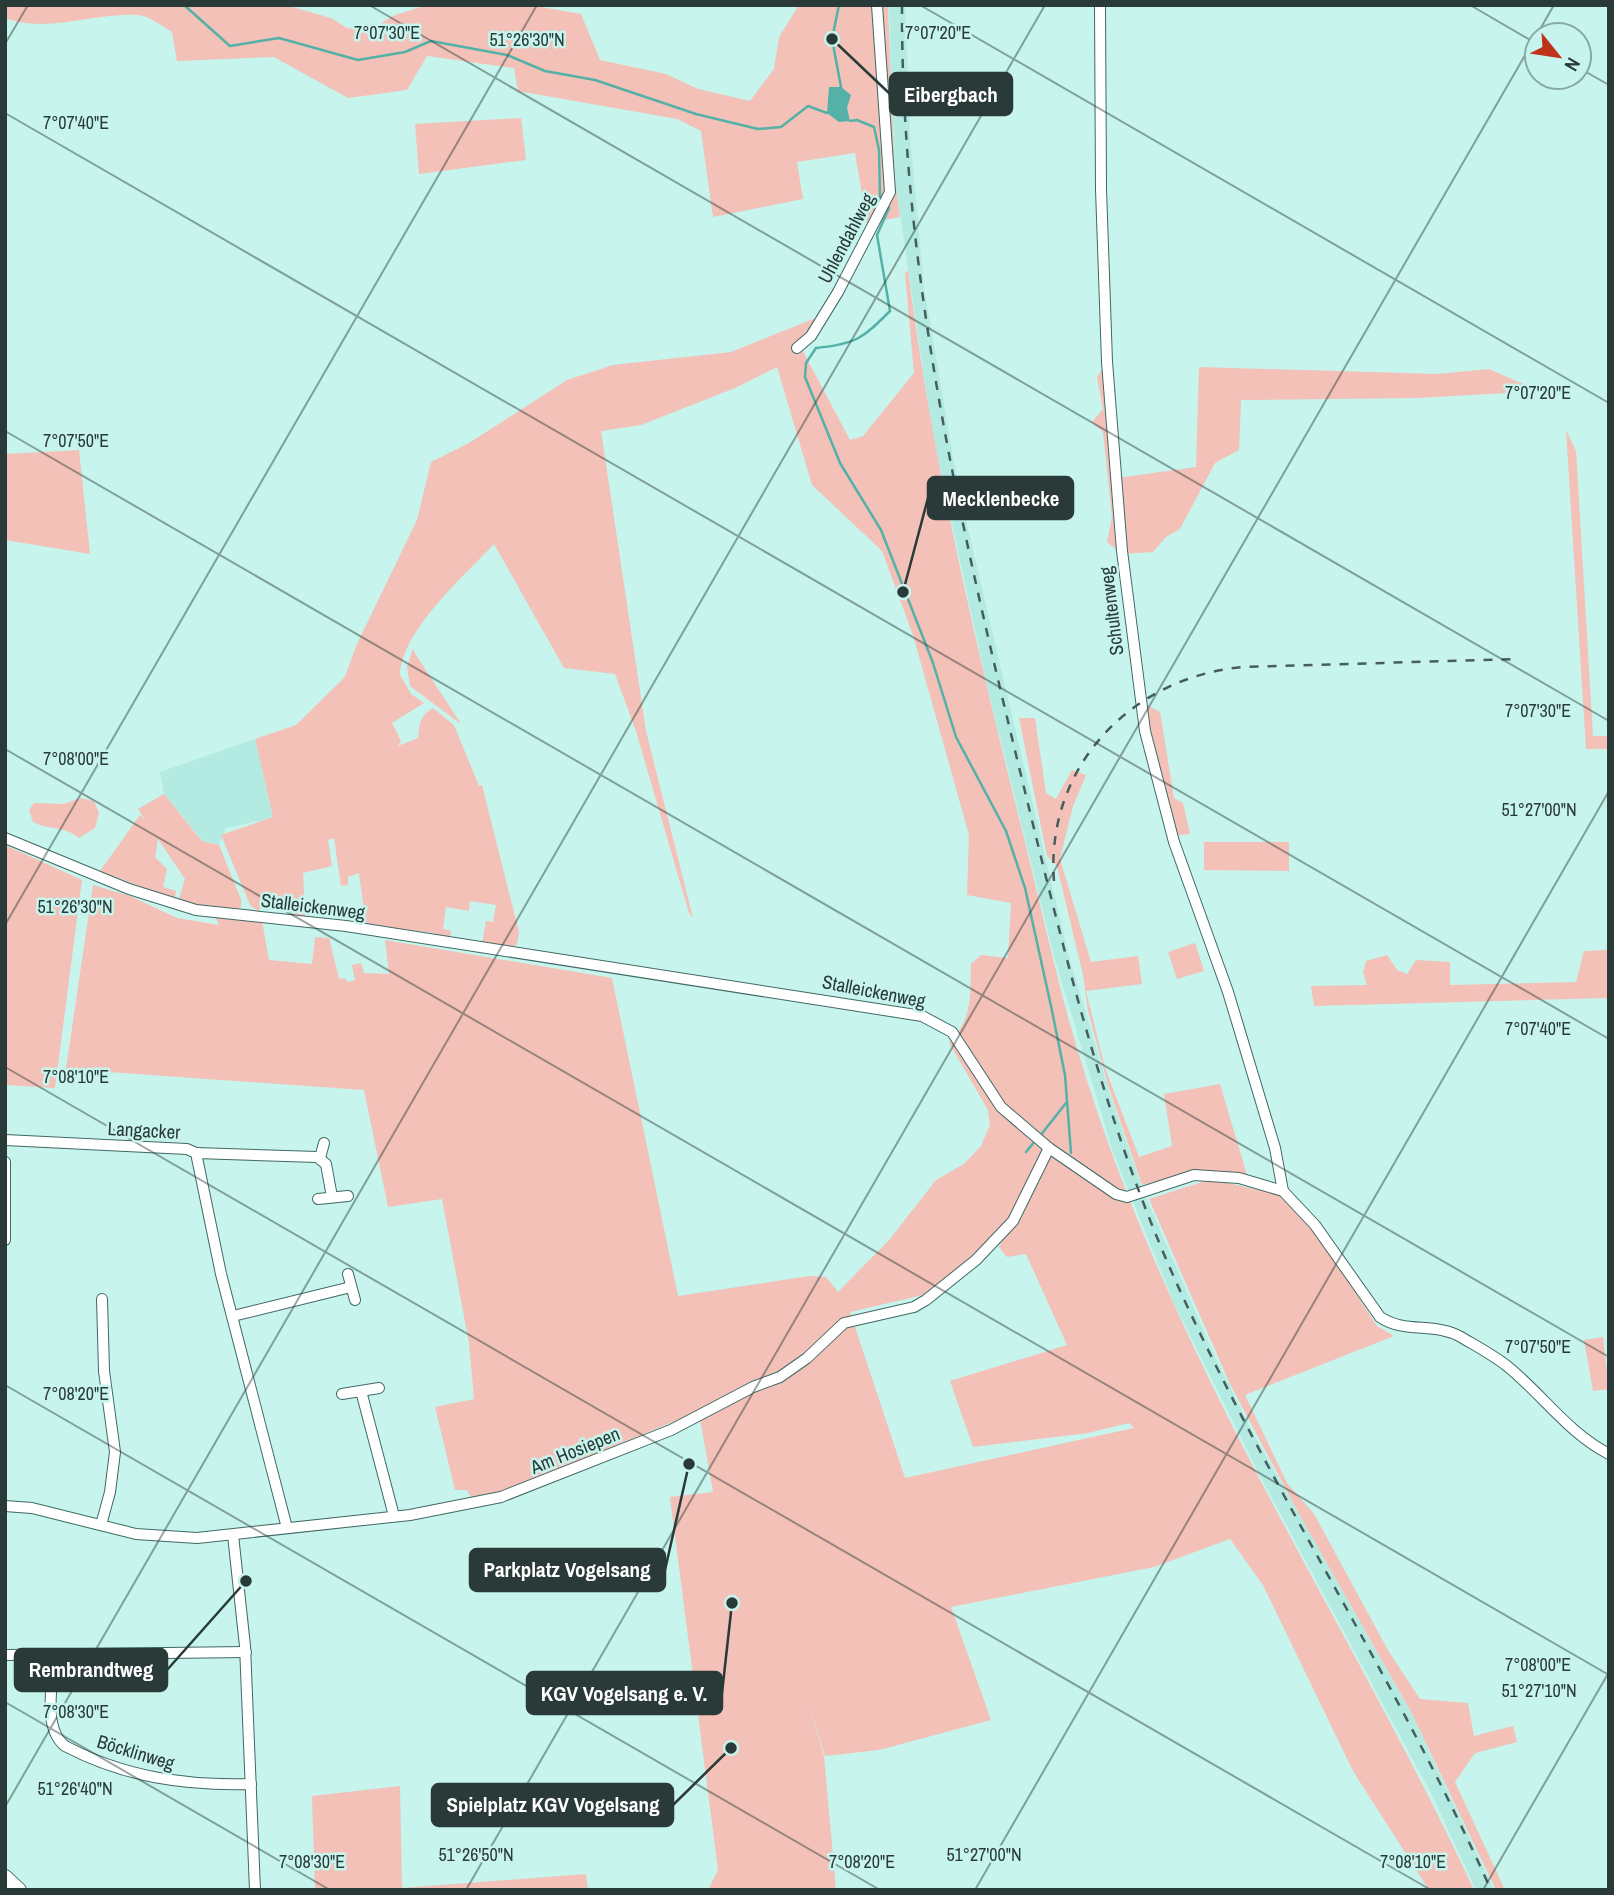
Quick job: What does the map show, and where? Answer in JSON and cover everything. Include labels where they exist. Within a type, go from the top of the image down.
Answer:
[{"type":"street","name":"Uhlendahlweg","points":[[797,348],[811,336],[838,292],[885,204],[891,179],[877,5]]},
{"type":"street","name":"Schultenweg","points":[[1101,5],[1103,298],[1122,551],[1143,721],[1151,764],[1174,842],[1228,992],[1275,1148],[1283,1191]]},
{"type":"street","name":"Stalleickenweg","points":[[5,838],[129,888],[196,910],[346,926],[922,1016],[952,1032],[1001,1107],[1041,1141],[1122,1196],[1194,1175],[1239,1178],[1283,1191],[1315,1224],[1380,1317],[1393,1326],[1431,1327],[1459,1336],[1507,1366],[1562,1419],[1595,1447],[1609,1454]]},
{"type":"street","name":"Langacker","points":[[6,1140],[187,1149],[196,1153],[200,1160],[207,1214],[287,1528]]},
{"type":"street","points":[[5,1154],[6,1140]]},
{"type":"street","name":"Am Hosiepen","points":[[5,1506],[32,1508],[157,1537],[233,1535],[394,1516],[501,1497],[671,1430],[753,1387],[793,1370],[844,1323],[914,1307],[926,1300],[976,1260],[1013,1221],[1041,1141]]},
{"type":"street","points":[[320,1158],[324,1143]]},
{"type":"street","points":[[196,1153],[260,1152],[320,1158],[326,1164],[332,1197]]},
{"type":"street","points":[[5,1161],[5,1240]]},
{"type":"street","points":[[318,1199],[348,1196]]},
{"type":"street","points":[[348,1274],[355,1300]]},
{"type":"street","points":[[233,1316],[351,1287]]},
{"type":"street","points":[[101,1525],[110,1492],[115,1452],[104,1371],[102,1299]]},
{"type":"street","points":[[342,1394],[379,1388]]},
{"type":"street","points":[[361,1391],[394,1516]]},
{"type":"street","points":[[233,1535],[246,1652],[255,1890]]},
{"type":"street","points":[[5,1655],[246,1652]]},
{"type":"street","name":"Böcklinweg","points":[[54,1656],[52,1723],[58,1740],[65,1746],[137,1774],[168,1781],[212,1785],[251,1784]]},
{"type":"street","points":[[5,1877],[19,1890]]},
{"type":"shaded area","points":[[5,5],[286,5],[331,18],[347,28],[369,30],[393,16],[426,5],[530,5],[581,14],[600,60],[666,74],[698,89],[750,101],[774,69],[779,37],[799,5],[888,5],[895,181],[900,217],[867,223],[855,153],[797,162],[803,199],[713,217],[701,131],[677,119],[518,91],[514,68],[427,56],[407,90],[348,98],[274,57],[177,61],[172,32],[141,15],[37,24],[5,18]]},
{"type":"shaded area","points":[[889,5],[905,5],[910,136],[924,287],[958,486],[1068,953],[1109,1091],[1142,1188],[1215,1357],[1252,1431],[1411,1713],[1494,1890],[1476,1890],[1432,1795],[1260,1476],[1174,1303],[1113,1152],[1054,956],[986,681],[933,435],[895,181]]},
{"type":"shaded area","points":[[829,87],[841,87],[851,95],[847,108],[850,121],[839,122],[827,113]]},
{"type":"shaded area","points":[[521,118],[526,160],[419,174],[415,124]]},
{"type":"shaded area","points":[[908,270],[928,405],[954,540],[984,673],[1061,991],[1102,1126],[1143,1232],[1208,1377],[1400,1742],[1474,1890],[1429,1890],[1353,1771],[1263,1585],[1230,1539],[1154,1567],[951,1607],[991,1720],[879,1750],[825,1756],[809,1706],[824,1756],[836,1890],[708,1890],[718,1870],[670,1497],[713,1492],[700,1419],[737,1401],[736,1396],[508,1490],[472,1499],[467,1490],[455,1490],[435,1407],[474,1399],[469,1343],[442,1199],[388,1207],[364,1090],[66,1069],[93,885],[130,896],[177,918],[219,925],[215,917],[262,921],[269,960],[312,964],[315,937],[329,938],[339,979],[345,978],[347,982],[355,980],[352,965],[361,963],[364,973],[389,974],[385,940],[612,978],[678,1296],[810,1276],[826,1277],[838,1292],[890,1239],[936,1180],[964,1164],[981,1146],[990,1125],[988,1110],[949,1043],[962,1025],[969,1006],[971,964],[981,955],[1008,958],[1011,903],[967,895],[969,835],[913,635],[882,551],[812,485],[777,367],[735,388],[641,425],[601,431],[646,731],[693,918],[689,913],[636,731],[615,674],[564,668],[494,544],[436,605],[411,640],[403,658],[400,675],[411,694],[424,703],[392,723],[401,741],[398,746],[418,738],[423,717],[433,708],[454,725],[479,786],[482,785],[519,932],[517,944],[512,947],[482,944],[486,921],[493,922],[496,905],[470,901],[469,911],[446,907],[443,929],[451,931],[450,939],[436,936],[435,933],[366,925],[359,873],[348,877],[348,885],[341,886],[334,838],[328,840],[332,866],[303,873],[305,916],[292,916],[292,908],[261,905],[259,912],[250,905],[221,835],[273,817],[255,739],[296,725],[345,677],[356,646],[417,520],[431,462],[469,443],[567,380],[613,365],[731,352],[818,317],[798,342],[850,440],[863,436],[914,373],[905,273]],"holes":[[[1047,1148],[1030,1193],[999,1247],[1007,1257],[1026,1254],[1067,1345],[950,1381],[973,1447],[1088,1433],[1129,1423],[1134,1428],[905,1478],[850,1312],[923,1295],[952,1275],[1006,1222],[1027,1192]]]},
{"type":"shaded area","points":[[1107,362],[1117,478],[1196,467],[1199,367],[1437,374],[1489,369],[1528,386],[1508,393],[1417,398],[1241,400],[1239,450],[1215,463],[1180,529],[1166,537],[1153,552],[1122,554],[1107,542],[1112,517],[1103,432],[1092,422],[1103,409],[1097,377]]},
{"type":"shaded area","points":[[1566,430],[1576,451],[1593,736],[1609,736],[1609,749],[1586,749]]},
{"type":"shaded area","points":[[79,450],[90,554],[5,540],[5,454]]},
{"type":"shaded area","points":[[413,649],[461,724],[410,686],[407,667]]},
{"type":"shaded area","points":[[1141,702],[1160,712],[1174,798],[1183,803],[1190,834],[1178,835]]},
{"type":"shaded area","points":[[1019,718],[1035,718],[1046,793],[1056,799],[1072,770],[1086,775],[1073,806],[1060,859],[1091,962],[1138,956],[1142,984],[1086,991],[1105,1068],[1139,1157],[1172,1146],[1164,1094],[1220,1084],[1247,1175],[1186,1173],[1142,1185],[1108,1085],[1088,1011],[1083,975],[1057,866],[1047,856]]},
{"type":"shaded area","points":[[255,739],[273,818],[226,828],[219,845],[203,841],[164,794],[160,772]]},
{"type":"shaded area","points":[[164,794],[202,841],[219,845],[241,899],[241,907],[236,911],[178,902],[185,879],[158,839],[155,857],[167,869],[163,887],[176,891],[174,900],[100,871],[140,815],[145,820],[138,809]]},
{"type":"shaded area","points":[[80,798],[94,801],[99,813],[95,828],[79,838],[74,834],[33,822],[29,810],[34,803],[64,804]]},
{"type":"shaded area","points":[[1204,842],[1289,842],[1289,871],[1204,870]]},
{"type":"shaded area","points":[[5,845],[82,880],[55,1088],[5,1085]]},
{"type":"shaded area","points":[[1195,943],[1204,971],[1177,979],[1168,952]]},
{"type":"shaded area","points":[[1609,950],[1609,998],[1314,1006],[1311,986],[1367,985],[1363,973],[1366,961],[1387,955],[1397,970],[1407,974],[1416,960],[1450,962],[1450,985],[1576,982],[1584,951]]},
{"type":"shaded area","points":[[1211,1179],[1279,1195],[1322,1241],[1377,1326],[1394,1336],[1245,1395],[1287,1483],[1314,1514],[1389,1652],[1420,1699],[1468,1703],[1474,1736],[1513,1726],[1517,1742],[1475,1753],[1455,1782],[1505,1890],[1496,1890],[1411,1712],[1299,1514],[1230,1384],[1149,1199]]},
{"type":"shaded area","points":[[1603,1337],[1609,1389],[1593,1391],[1584,1340]]},
{"type":"shaded area","points":[[400,1786],[402,1888],[586,1874],[588,1890],[315,1890],[312,1796]]},
{"type":"waterway","points":[[184,5],[230,46],[279,38],[358,60],[405,52],[431,41],[507,55],[545,71],[595,80],[696,114],[758,129],[781,127],[808,106],[827,113]]},
{"type":"waterway","points":[[839,5],[832,39],[841,87]]},
{"type":"waterway","points":[[850,121],[857,120],[874,127],[879,150],[882,200]]},
{"type":"waterway","points":[[887,205],[889,208],[877,235],[890,311],[858,338],[816,348],[806,363],[805,377],[840,463],[881,530],[933,663],[956,737],[1006,831],[1025,888],[1065,1075],[1071,1153]]},
{"type":"waterway","points":[[1040,1136],[1066,1103]]},
{"type":"waterway","points":[[1026,1152],[1035,1141]]},
{"type":"railway","points":[[902,5],[904,102],[911,198],[937,389],[996,673],[1067,960],[1104,1088],[1147,1213],[1210,1353],[1290,1507],[1415,1735],[1491,1890]]},
{"type":"railway","points":[[1054,881],[1055,839],[1064,800],[1081,765],[1104,734],[1133,708],[1166,688],[1204,674],[1244,667],[1517,659]]},
{"type":"place","name":"Eibergbach","points":[[832,39]]},
{"type":"place","name":"Mecklenbecke","points":[[903,592]]},
{"type":"place","name":"Parkplatz Vogelsang","points":[[689,1464]]},
{"type":"place","name":"Rembrandtweg","points":[[246,1581]]},
{"type":"place","name":"KGV Vogelsang e. V.","points":[[732,1603]]},
{"type":"place","name":"Spielplatz KGV Vogelsang","points":[[731,1748]]}]
